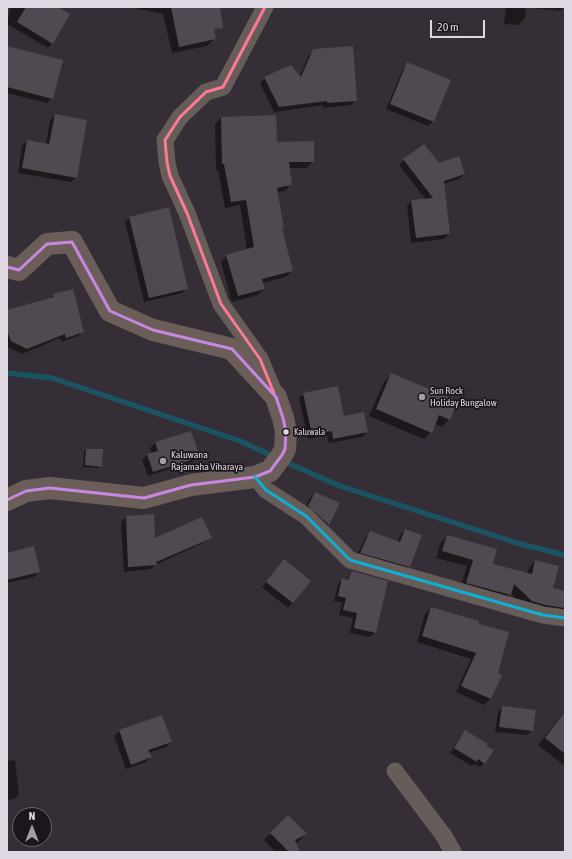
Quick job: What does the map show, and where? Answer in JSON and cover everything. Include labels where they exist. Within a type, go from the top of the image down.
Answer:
[{"type":"street","points":[[265,7],[223,87],[206,92],[180,117],[165,140],[170,176],[187,213],[221,304],[260,359],[283,418],[286,432],[284,449],[269,468],[266,490],[306,516],[350,560],[543,615],[565,618]]},
{"type":"street","points":[[7,267],[19,270],[47,244],[72,242],[110,311],[153,330],[232,348],[276,397]]},
{"type":"street","points":[[7,500],[26,491],[50,488],[144,498],[191,485],[269,468]]},
{"type":"street","points":[[395,771],[444,836],[453,852]]},
{"type":"building","points":[[26,7],[58,7],[70,14],[53,44],[17,22]]},
{"type":"building","points":[[171,7],[220,7],[223,28],[214,29],[216,39],[179,47]]},
{"type":"building","points":[[7,46],[63,60],[53,99],[7,87]]},
{"type":"building","points":[[353,46],[357,101],[327,103],[327,101],[279,107],[264,77],[291,65],[301,77],[313,49]]},
{"type":"building","points":[[407,62],[451,80],[434,122],[390,104]]},
{"type":"building","points":[[55,114],[87,120],[77,178],[22,168],[27,140],[49,144]]},
{"type":"building","points":[[276,115],[277,142],[314,141],[314,162],[289,162],[292,185],[277,188],[284,229],[282,229],[293,271],[262,279],[265,289],[238,296],[226,255],[254,247],[246,200],[231,202],[224,164],[222,164],[221,117]]},
{"type":"building","points":[[424,144],[439,163],[459,156],[465,174],[444,181],[450,234],[416,238],[411,200],[433,198],[403,159]]},
{"type":"building","points":[[169,207],[188,289],[149,298],[129,217]]},
{"type":"building","points":[[73,289],[84,332],[66,338],[65,334],[27,349],[11,341],[7,330],[7,310],[54,297],[53,294]]},
{"type":"building","points":[[391,373],[458,401],[450,420],[439,415],[432,433],[376,409]]},
{"type":"building","points":[[338,386],[344,416],[364,412],[368,432],[333,439],[332,431],[312,435],[303,393]]},
{"type":"building","points":[[191,431],[200,457],[153,472],[147,454],[158,451],[155,442]]},
{"type":"building","points":[[86,449],[103,449],[102,467],[85,465]]},
{"type":"building","points":[[315,492],[340,503],[329,525],[308,506]]},
{"type":"building","points":[[154,514],[155,538],[202,517],[212,538],[156,562],[157,565],[128,567],[126,516]]},
{"type":"building","points":[[405,529],[422,535],[410,567],[360,553],[370,531],[400,542]]},
{"type":"building","points":[[447,535],[497,549],[493,564],[532,574],[535,560],[559,566],[553,588],[565,591],[565,608],[545,605],[532,601],[514,584],[511,595],[466,583],[473,560],[442,551]]},
{"type":"building","points":[[34,546],[40,572],[7,580],[7,553]]},
{"type":"building","points":[[284,559],[311,581],[293,603],[266,582]]},
{"type":"building","points":[[352,571],[388,581],[376,633],[354,628],[357,613],[343,610],[346,598],[338,596],[342,578],[348,580]]},
{"type":"building","points":[[431,607],[479,621],[479,624],[509,632],[498,673],[502,675],[491,699],[461,686],[476,653],[422,636]]},
{"type":"building","points":[[502,706],[536,710],[533,731],[499,727]]},
{"type":"building","points":[[565,712],[565,754],[545,738]]},
{"type":"building","points":[[162,715],[172,742],[148,750],[152,757],[131,765],[119,730]]},
{"type":"building","points":[[465,730],[488,744],[486,746],[494,750],[485,764],[478,759],[477,762],[454,748]]},
{"type":"building","points":[[288,815],[307,834],[295,840],[300,852],[289,852],[270,833]]},
{"type":"waterway","points":[[7,373],[52,378],[240,441],[275,457]]},
{"type":"waterway","points":[[283,461],[340,486],[517,543],[565,555]]},
{"type":"transit line","points":[[265,7],[223,87],[206,92],[180,117],[165,140],[170,176],[187,213],[221,304],[260,359],[274,393]]},
{"type":"transit line","points":[[7,267],[19,270],[47,244],[72,242],[110,311],[153,330],[232,349],[276,397],[286,432],[285,449],[282,455],[270,471],[255,477],[191,485],[144,498],[50,488],[26,491],[7,500]]},
{"type":"transit line","points":[[255,477],[266,490],[306,516],[350,560],[543,615],[565,618]]},
{"type":"place","name":"Sun Rock Holiday Bungalow","points":[[422,397]]},
{"type":"place","name":"Kaluwala","points":[[286,432]]},
{"type":"place","name":"Kaluwana Rajamaha Viharaya","points":[[163,461]]}]
